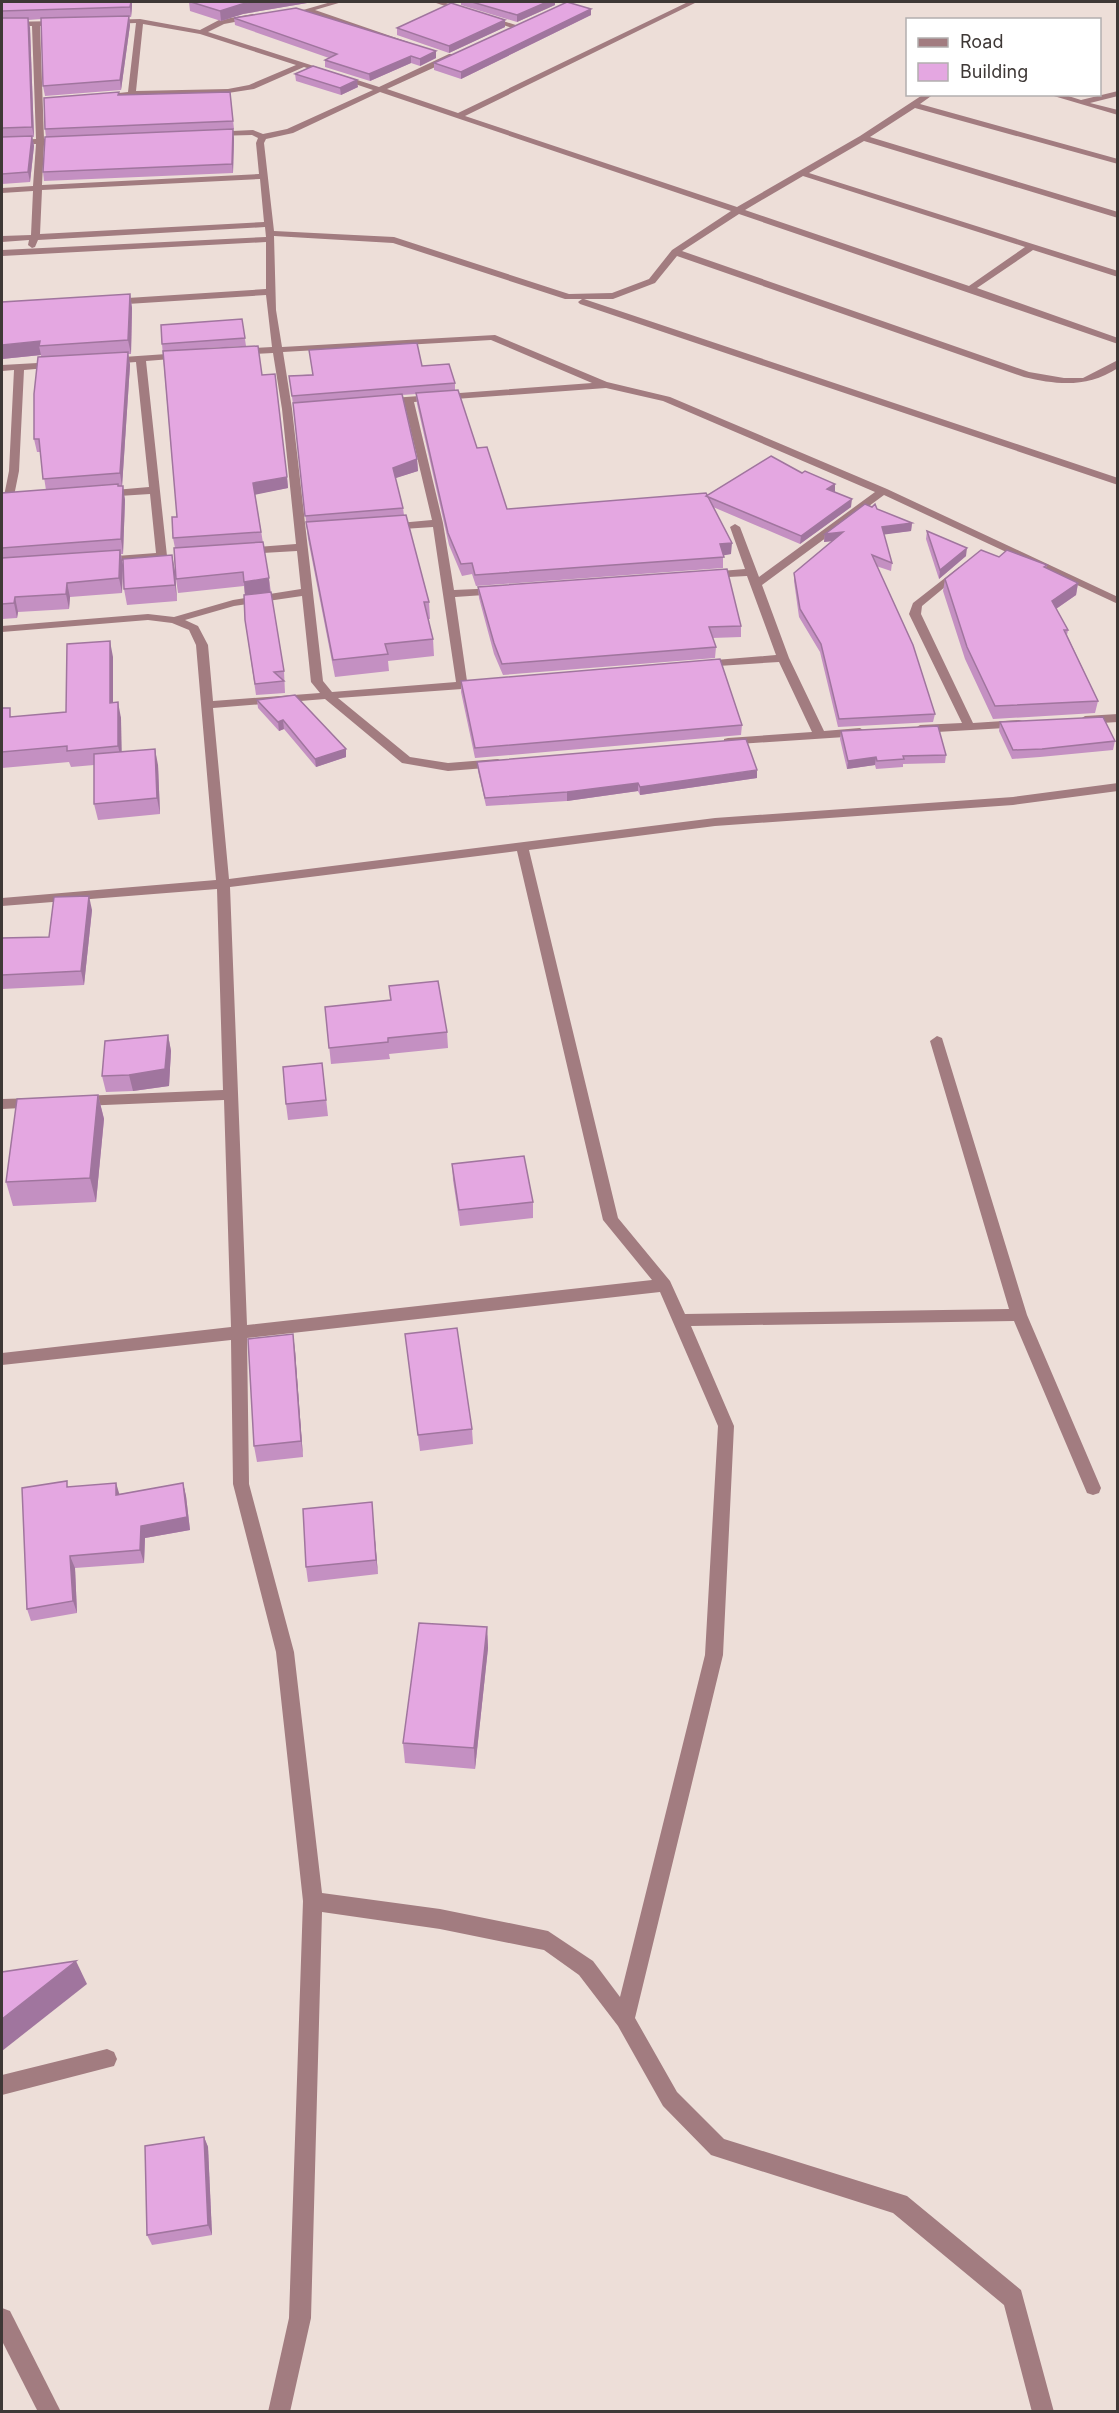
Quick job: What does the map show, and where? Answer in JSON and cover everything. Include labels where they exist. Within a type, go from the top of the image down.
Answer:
[{"type":"street","points":[[338,2],[304,10],[417,46]]},
{"type":"street","points":[[437,2],[518,27]]},
{"type":"street","points":[[458,116],[693,2]]},
{"type":"street","points":[[201,32],[222,22],[266,14]]},
{"type":"street","points":[[132,94],[140,21]]},
{"type":"street","points":[[94,22],[140,21],[201,32],[382,90],[1118,341]]},
{"type":"street","points":[[2,24],[70,22]]},
{"type":"street","points":[[30,251],[35,237],[40,142],[36,23]]},
{"type":"street","points":[[508,31],[527,23]]},
{"type":"street","points":[[206,134],[253,132],[262,137],[290,131],[459,53]]},
{"type":"street","points":[[438,54],[449,57]]},
{"type":"street","points":[[109,96],[228,91],[251,87],[303,64]]},
{"type":"street","points":[[1081,103],[1118,93]]},
{"type":"street","points":[[568,297],[604,297],[629,291],[652,281],[675,252],[737,211],[863,138],[927,96]]},
{"type":"street","points":[[1058,96],[1118,112]]},
{"type":"street","points":[[39,101],[50,100]]},
{"type":"street","points":[[915,105],[1118,162]]},
{"type":"street","points":[[262,137],[260,143],[269,232],[270,310],[277,349],[293,409],[304,534],[302,547],[317,682],[330,697],[406,760],[448,767],[506,762]]},
{"type":"street","points":[[863,138],[1118,216]]},
{"type":"street","points":[[2,143],[75,140]]},
{"type":"street","points":[[802,173],[1118,274]]},
{"type":"street","points":[[2,190],[264,176]]},
{"type":"street","points":[[2,253],[269,232]]},
{"type":"street","points":[[2,239],[269,232],[394,240],[1118,482]]},
{"type":"street","points":[[970,289],[1031,247]]},
{"type":"street","points":[[675,252],[1027,375],[1073,383],[1096,379],[1118,363]]},
{"type":"street","points":[[107,303],[270,292]]},
{"type":"street","points":[[231,352],[492,338],[606,385],[666,399],[883,491],[988,545],[1118,601]]},
{"type":"street","points":[[97,362],[186,356]]},
{"type":"street","points":[[93,561],[167,555],[156,490],[141,359]]},
{"type":"street","points":[[2,368],[63,364]]},
{"type":"street","points":[[9,501],[14,471],[19,367]]},
{"type":"street","points":[[375,402],[606,385]]},
{"type":"street","points":[[408,399],[438,523],[462,685]]},
{"type":"street","points":[[88,495],[156,490]]},
{"type":"street","points":[[693,576],[754,578],[883,491]]},
{"type":"street","points":[[380,528],[438,523]]},
{"type":"street","points":[[735,527],[783,658],[819,734]]},
{"type":"street","points":[[232,551],[302,547]]},
{"type":"street","points":[[967,563],[917,605],[915,614],[969,726]]},
{"type":"street","points":[[448,594],[507,590]]},
{"type":"street","points":[[174,620],[233,603],[306,592]]},
{"type":"street","points":[[2,629],[148,618],[174,620],[194,628],[202,645],[223,884],[241,1484],[285,1652],[313,1901],[300,2318],[279,2412]]},
{"type":"street","points":[[688,666],[783,658]]},
{"type":"street","points":[[209,705],[498,682]]},
{"type":"street","points":[[1071,721],[1118,718]]},
{"type":"street","points":[[911,729],[1037,723]]},
{"type":"street","points":[[715,744],[877,731]]},
{"type":"street","points":[[2,902],[223,884],[715,822],[1013,801],[1118,787]]},
{"type":"street","points":[[522,847],[611,1220],[665,1285],[726,1426],[714,1654],[625,2019]]},
{"type":"street","points":[[937,1041],[1019,1315],[1093,1488]]},
{"type":"street","points":[[70,1102],[231,1095]]},
{"type":"street","points":[[2,1104],[47,1103]]},
{"type":"street","points":[[2,1359],[665,1285]]},
{"type":"street","points":[[681,1320],[1019,1315]]},
{"type":"street","points":[[313,1901],[440,1919],[549,1941],[586,1968],[625,2019],[670,2099],[718,2148],[899,2204],[1013,2298],[1043,2412]]},
{"type":"street","points":[[2,2085],[107,2059]]},
{"type":"street","points":[[2,2319],[50,2412]]},
{"type":"building","points":[[2,2],[131,2],[130,7],[2,11]]},
{"type":"building","points":[[191,2],[255,2],[220,11]]},
{"type":"building","points":[[472,2],[547,2],[517,15]]},
{"type":"building","points":[[567,2],[591,9],[461,72],[434,63]]},
{"type":"building","points":[[451,3],[505,20],[449,46],[397,28]]},
{"type":"building","points":[[296,8],[436,51],[420,59],[411,56],[369,74],[325,60],[337,54],[234,18]]},
{"type":"building","points":[[129,16],[120,80],[43,86],[41,18]]},
{"type":"building","points":[[2,18],[28,18],[32,127],[2,128]]},
{"type":"building","points":[[313,66],[357,80],[340,88],[295,74]]},
{"type":"building","points":[[119,92],[118,95],[230,92],[233,121],[45,129],[44,98]]},
{"type":"building","points":[[233,129],[232,164],[43,172],[45,137]]},
{"type":"building","points":[[32,136],[28,172],[2,174],[2,137]]},
{"type":"building","points":[[130,294],[128,340],[39,346],[40,341],[2,345],[2,302]]},
{"type":"building","points":[[242,319],[245,338],[162,344],[161,325]]},
{"type":"building","points":[[417,343],[422,366],[449,364],[455,383],[292,396],[289,376],[313,375],[309,350]]},
{"type":"building","points":[[258,346],[262,375],[275,374],[287,477],[253,483],[261,532],[173,538],[172,517],[177,517],[163,351]]},
{"type":"building","points":[[128,352],[120,473],[43,479],[39,439],[34,439],[34,394],[38,357]]},
{"type":"building","points":[[458,390],[477,448],[487,447],[507,509],[706,493],[732,543],[720,544],[724,557],[475,575],[472,563],[461,564],[448,533],[416,393]]},
{"type":"building","points":[[402,394],[417,459],[393,468],[403,508],[305,516],[293,403]]},
{"type":"building","points":[[771,456],[802,473],[805,471],[835,484],[827,489],[852,499],[801,536],[706,496]]},
{"type":"building","points":[[118,484],[118,486],[123,486],[121,539],[2,548],[2,493]]},
{"type":"building","points":[[865,504],[872,507],[875,504],[877,509],[912,523],[882,527],[892,563],[872,555],[913,645],[935,714],[839,719],[821,644],[800,609],[794,573],[843,532],[825,534]]},
{"type":"building","points":[[406,515],[429,602],[424,602],[433,639],[385,644],[388,654],[333,660],[306,522]]},
{"type":"building","points":[[927,531],[967,548],[940,570]]},
{"type":"building","points":[[263,542],[269,578],[244,582],[243,572],[176,579],[174,548]]},
{"type":"building","points":[[120,550],[119,578],[67,583],[66,594],[15,597],[14,603],[2,604],[2,558]]},
{"type":"building","points":[[981,550],[999,557],[1007,550],[1047,565],[1044,567],[1078,583],[1052,601],[1068,630],[1064,630],[1098,701],[995,706],[967,647],[945,579]]},
{"type":"building","points":[[172,555],[175,585],[124,589],[123,559]]},
{"type":"building","points":[[727,569],[741,626],[709,627],[716,647],[502,664],[478,587]]},
{"type":"building","points":[[271,592],[284,671],[274,672],[284,681],[255,684],[245,620],[244,595]]},
{"type":"building","points":[[110,641],[110,703],[118,702],[118,746],[67,751],[67,746],[2,752],[2,708],[10,708],[10,717],[66,712],[67,644]]},
{"type":"building","points":[[720,659],[742,725],[475,748],[461,681]]},
{"type":"building","points":[[295,695],[346,749],[315,759],[283,720],[278,722],[257,700]]},
{"type":"building","points":[[1103,717],[1115,741],[1042,749],[1013,750],[1000,722]]},
{"type":"building","points":[[938,726],[946,755],[903,756],[904,759],[877,761],[876,757],[848,761],[841,731]]},
{"type":"building","points":[[746,739],[757,770],[640,787],[638,783],[567,792],[485,798],[477,762]]},
{"type":"building","points":[[155,749],[157,798],[94,804],[94,754]]},
{"type":"building","points":[[89,896],[81,971],[2,975],[2,938],[49,937],[54,897]]},
{"type":"building","points":[[438,981],[447,1032],[388,1038],[388,1042],[329,1048],[325,1007],[391,1000],[389,986]]},
{"type":"building","points":[[168,1035],[165,1069],[129,1075],[102,1076],[105,1041]]},
{"type":"building","points":[[322,1063],[326,1100],[286,1104],[283,1067]]},
{"type":"building","points":[[98,1095],[90,1178],[6,1182],[17,1099]]},
{"type":"building","points":[[524,1156],[533,1202],[459,1210],[452,1164]]},
{"type":"building","points":[[457,1328],[472,1429],[418,1435],[405,1334]]},
{"type":"building","points":[[293,1334],[301,1441],[254,1446],[248,1339]]},
{"type":"building","points":[[67,1481],[67,1487],[116,1483],[116,1495],[183,1483],[187,1517],[141,1526],[140,1550],[70,1556],[73,1601],[27,1609],[22,1488]]},
{"type":"building","points":[[372,1502],[376,1560],[306,1567],[303,1509]]},
{"type":"building","points":[[419,1623],[487,1627],[474,1748],[403,1743]]},
{"type":"building","points":[[76,1961],[2,2019],[2,1972]]},
{"type":"building","points":[[204,2137],[208,2225],[147,2235],[145,2146]]}]
